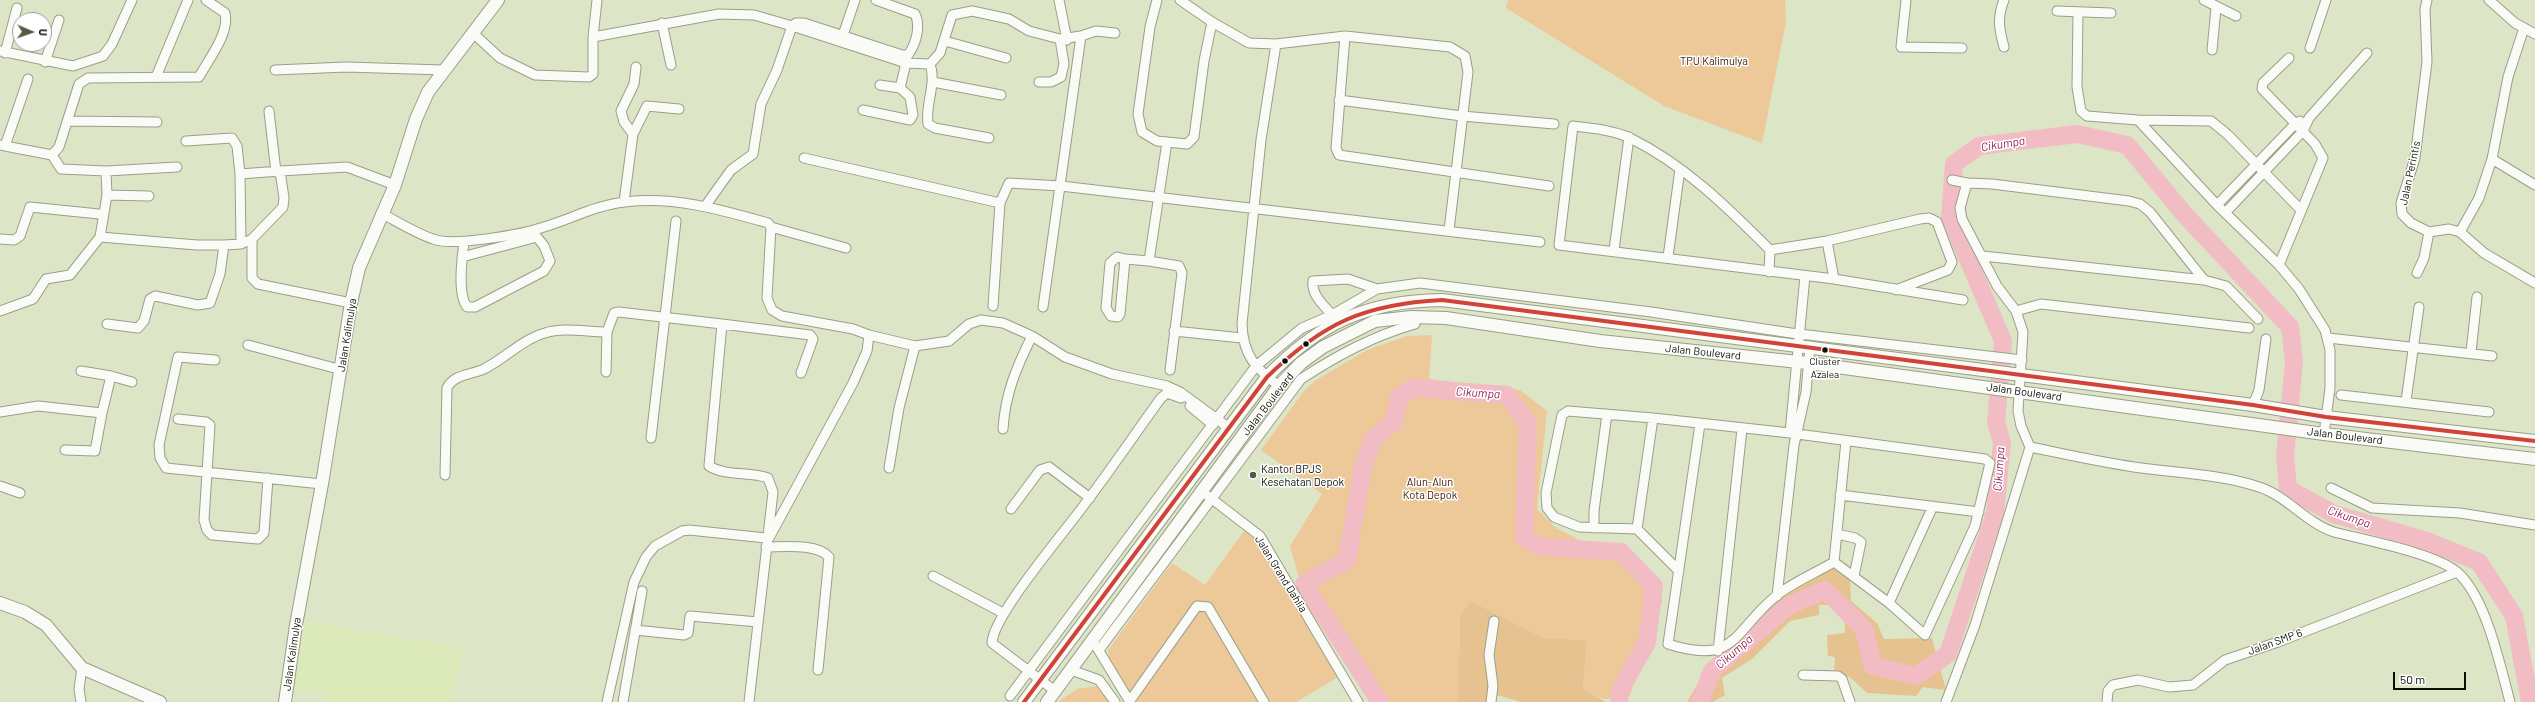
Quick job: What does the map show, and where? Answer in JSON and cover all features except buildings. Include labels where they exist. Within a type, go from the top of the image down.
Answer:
[{"type":"main road","name":"Jalan Kalimulya","points":[[285,702],[296,625],[342,370],[351,303],[359,268],[381,213],[395,185],[416,118],[428,92],[443,70],[498,0]]},
{"type":"main road","name":"Jalan Boulevard","points":[[1024,702],[1267,377],[1303,343],[1346,317],[1371,308],[1417,300],[1442,300],[1803,342],[2021,374],[2253,405],[2326,417],[2535,441]]},
{"type":"main road","name":"Jalan Boulevard","points":[[1047,702],[1071,670],[1096,646],[1206,495],[1279,386],[1301,363],[1346,334],[1375,321],[1411,317],[1446,318],[1600,341],[1803,363],[2020,391],[2324,434],[2535,459]]},
{"type":"main road","points":[[0,603],[25,612],[46,624],[82,668],[160,702]]},
{"type":"street","points":[[17,8],[3,52],[44,62],[73,66],[103,56],[112,44],[132,0]]},
{"type":"street","points":[[156,77],[188,0]]},
{"type":"street","points":[[52,155],[59,147],[79,84],[88,78],[199,77],[222,35],[227,20],[225,13],[206,0]]},
{"type":"street","points":[[472,32],[500,58],[535,75],[589,77],[593,74],[593,37],[598,0]]},
{"type":"street","points":[[843,35],[855,0]]},
{"type":"street","points":[[706,205],[731,170],[753,154],[761,104],[777,70],[792,26],[796,23],[843,35],[902,55],[908,55],[918,31],[918,24],[915,14],[876,0]]},
{"type":"street","points":[[1039,82],[1051,82],[1060,77],[1064,64],[1059,0]]},
{"type":"street","points":[[1157,0],[1150,27],[1138,114],[1142,132],[1157,141],[1187,144],[1194,137],[1204,61],[1212,22]]},
{"type":"street","points":[[1180,0],[1212,22],[1249,43],[1276,44],[1345,36],[1450,48],[1465,56],[1468,72],[1455,173],[1450,230]]},
{"type":"street","points":[[1906,0],[1901,47],[1962,48]]},
{"type":"street","points":[[2004,0],[1999,14],[1998,25],[2004,47]]},
{"type":"street","points":[[2204,0],[2216,8],[2236,16]]},
{"type":"street","points":[[2310,48],[2324,0]]},
{"type":"street","name":"Jalan Perintis","points":[[2427,0],[2425,8],[2427,62],[2416,150],[2401,203],[2402,214],[2411,223],[2430,232]]},
{"type":"street","points":[[2489,0],[2508,18],[2535,34]]},
{"type":"street","points":[[2212,50],[2216,8]]},
{"type":"street","points":[[593,37],[662,23],[719,14],[754,15],[906,63],[930,64],[940,54],[952,14],[972,11],[1009,19],[1029,31],[1063,40],[1096,31],[1115,32]]},
{"type":"street","points":[[2057,11],[2111,13]]},
{"type":"street","points":[[2078,12],[2077,87],[2080,112],[2087,116],[2138,120],[2211,121],[2301,210]]},
{"type":"street","points":[[44,62],[59,20]]},
{"type":"street","points":[[662,23],[671,65]]},
{"type":"street","points":[[2460,232],[2479,198],[2492,159],[2508,77],[2524,28]]},
{"type":"street","points":[[1043,307],[1081,36]]},
{"type":"street","points":[[1345,36],[1336,148],[1339,155],[1549,186]]},
{"type":"street","points":[[945,41],[1006,58]]},
{"type":"street","points":[[1276,44],[1261,140],[1242,338],[1249,358],[1267,377],[1279,386]]},
{"type":"street","points":[[2225,213],[2264,174],[2303,131],[2309,118],[2367,53]]},
{"type":"street","points":[[2279,265],[2323,158],[2315,144],[2262,89],[2263,84],[2289,58]]},
{"type":"street","points":[[900,88],[906,63]]},
{"type":"street","points":[[930,64],[933,82],[927,115],[928,124],[935,128],[989,138]]},
{"type":"street","points":[[274,70],[346,67],[443,70]]},
{"type":"street","points":[[633,134],[624,122],[621,111],[634,84],[636,67]]},
{"type":"street","points":[[28,79],[3,145],[52,155],[61,169],[106,171],[177,167]]},
{"type":"street","points":[[933,82],[1001,95]]},
{"type":"street","points":[[863,110],[910,120],[913,115],[910,97],[900,88],[880,85]]},
{"type":"street","points":[[1340,100],[1462,116],[1554,124]]},
{"type":"street","points":[[624,202],[633,134],[646,106],[679,109]]},
{"type":"street","points":[[100,237],[197,245],[241,244],[252,239],[283,207],[284,198],[278,171],[269,111]]},
{"type":"street","points":[[2217,205],[2296,123],[2309,118]]},
{"type":"street","points":[[2138,120],[2217,205],[2279,265],[2299,290],[2328,338],[2330,388],[2324,434]]},
{"type":"street","points":[[68,121],[158,122]]},
{"type":"street","points":[[1769,272],[1770,250],[1716,196],[1680,168],[1629,137],[1598,129],[1573,126],[1560,245],[1614,250],[1769,272],[1834,279],[1963,300]]},
{"type":"street","points":[[1614,250],[1629,137]]},
{"type":"street","points":[[186,141],[232,138],[237,146],[240,174],[241,244]]},
{"type":"street","points":[[1149,260],[1160,198],[1167,142]]},
{"type":"street","points":[[804,158],[1000,203]]},
{"type":"street","points":[[2492,159],[2535,185]]},
{"type":"street","points":[[240,174],[347,167],[395,185]]},
{"type":"street","points":[[1668,257],[1680,168]]},
{"type":"street","points":[[0,311],[33,299],[46,279],[70,274],[100,237],[107,195],[106,171]]},
{"type":"street","points":[[1946,702],[1975,625],[2030,447],[2021,426],[2020,391],[2023,332],[2016,311],[1997,286],[1983,256],[1962,219],[1960,208],[1960,181],[2073,193],[2140,204],[2150,212],[2204,280]]},
{"type":"street","points":[[993,306],[1000,203],[1008,183],[1061,186],[1254,210],[1450,230],[1540,242]]},
{"type":"street","points":[[107,195],[149,196]]},
{"type":"street","points":[[381,213],[434,240],[464,242],[543,228],[595,208],[624,202],[650,200],[706,205],[768,223],[771,227],[846,248]]},
{"type":"street","points":[[0,239],[14,240],[20,236],[30,207],[99,214]]},
{"type":"street","points":[[1770,250],[1827,241],[1920,219],[1929,218],[1937,222],[1952,262],[1948,270],[1896,290]]},
{"type":"street","points":[[651,438],[676,222]]},
{"type":"street","points":[[771,227],[767,298],[772,310],[782,316],[853,329],[869,335],[915,346],[948,341],[969,324],[981,320],[1003,323],[1032,336],[1065,357],[1112,374],[1167,386],[1180,392],[1215,422]]},
{"type":"street","points":[[2416,273],[2424,258],[2430,232],[2449,229],[2460,232],[2484,254],[2534,282]]},
{"type":"street","points":[[462,257],[537,237],[544,246],[550,261],[544,272],[472,308],[467,307],[462,301],[462,257],[464,242]]},
{"type":"street","points":[[252,239],[252,278],[258,284],[351,303]]},
{"type":"street","points":[[1827,241],[1834,279]]},
{"type":"street","points":[[107,324],[138,328],[144,321],[150,299],[155,296],[198,305],[210,303],[217,287],[224,245]]},
{"type":"street","points":[[1983,256],[2204,280],[2226,286],[2258,318]]},
{"type":"street","points":[[1125,259],[1120,314],[1118,317],[1111,316],[1106,308],[1110,263],[1117,257],[1174,264],[1181,269],[1170,370]]},
{"type":"street","points":[[1777,596],[1794,434],[1806,392],[1803,363],[1805,276]]},
{"type":"street","points":[[1332,315],[1315,295],[1312,288],[1313,282],[1348,279],[1377,289]]},
{"type":"street","points":[[1010,696],[1256,366],[1302,328],[1332,315],[1377,289],[1420,283],[1651,312],[1803,342],[2022,360]]},
{"type":"street","points":[[2471,352],[2477,297]]},
{"type":"street","points":[[2016,311],[2041,304],[2249,328]]},
{"type":"street","points":[[2406,401],[2415,346],[2419,308]]},
{"type":"street","points":[[606,372],[606,332],[614,313],[665,316],[810,335],[813,339],[801,373]]},
{"type":"street","points":[[722,324],[709,466],[721,472],[768,478],[773,492],[766,542],[749,702]]},
{"type":"street","points":[[1206,495],[1301,379],[1338,355],[1378,335],[1415,324]]},
{"type":"street","points":[[445,475],[447,388],[451,381],[484,369],[544,333],[556,331],[606,332]]},
{"type":"street","points":[[1174,331],[1242,338]]},
{"type":"street","points":[[766,542],[853,383],[866,351],[869,335]]},
{"type":"street","points":[[1002,429],[1004,410],[1012,378],[1032,336]]},
{"type":"street","points":[[2328,338],[2471,352],[2492,356]]},
{"type":"street","points":[[2253,405],[2259,390],[2266,339]]},
{"type":"street","points":[[248,345],[342,370]]},
{"type":"street","points":[[889,468],[899,408],[915,346]]},
{"type":"street","points":[[215,360],[178,358],[159,445],[160,458],[166,468],[208,471],[322,484]]},
{"type":"street","points":[[81,371],[110,376],[132,382]]},
{"type":"street","points":[[65,450],[95,451],[110,376]]},
{"type":"street","points":[[1055,691],[992,643],[1003,613],[1090,498],[1161,398],[1167,393],[1179,397],[1215,422],[1229,428]]},
{"type":"street","points":[[2341,395],[2406,401],[2489,412]]},
{"type":"street","points":[[0,412],[38,406],[102,413]]},
{"type":"street","points":[[1679,571],[1637,529],[1580,527],[1554,517],[1547,508],[1546,493],[1562,415],[1568,412],[1653,418],[1794,434],[1985,459],[1990,463],[1975,526],[1925,635],[1890,602],[1834,562]]},
{"type":"street","points":[[1594,528],[1594,507],[1607,414]]},
{"type":"street","points":[[1637,529],[1653,418]]},
{"type":"street","points":[[178,419],[206,422],[210,425],[204,520],[207,530],[212,535],[258,539],[264,533],[268,478]]},
{"type":"street","points":[[1700,424],[1668,644],[1683,649],[1718,651],[1735,639],[1777,596],[1834,562]]},
{"type":"street","points":[[1718,651],[1742,429]]},
{"type":"street","points":[[1834,562],[1846,441]]},
{"type":"street","points":[[2030,447],[2132,467],[2238,481],[2260,487],[2272,492],[2295,510],[2332,531],[2435,560],[2457,572],[2475,593],[2496,651],[2510,702]]},
{"type":"street","points":[[1011,509],[1040,470],[1047,467],[1090,498]]},
{"type":"street","points":[[0,486],[20,493]]},
{"type":"street","points":[[2331,488],[2372,508],[2460,513],[2535,525]]},
{"type":"street","name":"Jalan Grand Dahlia","points":[[1206,495],[1260,536],[1358,702]]},
{"type":"street","points":[[1840,495],[1979,512]]},
{"type":"street","points":[[1890,602],[1933,506]]},
{"type":"street","points":[[607,702],[634,582],[646,557],[654,546],[682,531],[689,530],[812,549],[829,557],[818,670]]},
{"type":"street","points":[[1837,534],[1855,538],[1861,542],[1854,576]]},
{"type":"street","name":"Jalan SMP 6","points":[[2107,702],[2108,691],[2112,685],[2138,680],[2170,687],[2193,685],[2225,660],[2278,642],[2457,572]]},
{"type":"street","points":[[932,576],[1003,613]]},
{"type":"street","points":[[623,702],[642,591]]},
{"type":"street","points":[[1096,646],[1130,702],[1197,606],[1208,607],[1264,702]]},
{"type":"street","points":[[635,630],[684,636],[688,633],[690,616],[758,622]]},
{"type":"street","points":[[1491,702],[1492,686],[1489,654],[1494,621]]},
{"type":"street","points":[[81,702],[79,689],[82,668]]},
{"type":"street","points":[[1071,670],[1099,680],[1115,702]]},
{"type":"street","points":[[1803,675],[1838,676],[1842,679],[1850,702]]},
{"type":"shaded area","points":[[1833,568],[1850,581],[1851,601],[1877,623],[1884,639],[1932,638],[1946,690],[1923,687],[1916,696],[1867,693],[1850,677],[1834,674],[1835,657],[1828,656],[1827,635],[1845,633],[1844,605],[1819,605],[1819,615],[1790,621],[1752,659],[1722,678],[1725,695],[1713,702],[1687,702],[1703,675],[1779,599]]},
{"type":"shaded area","points":[[1471,601],[1544,638],[1587,640],[1583,689],[1606,702],[1521,702],[1497,695],[1495,702],[1458,702],[1460,616]]},
{"type":"shaded area","points":[[304,621],[464,648],[449,702],[324,702],[326,694],[294,691]]},
{"type":"green space","name":"TPU Kalimulya","points":[[1508,0],[1785,0],[1786,22],[1762,143],[1664,106],[1506,8]]},
{"type":"green space","name":"Alun-Alun Kota Depok","points":[[1432,335],[1429,379],[1520,390],[1547,411],[1537,509],[1556,528],[1658,579],[1662,601],[1630,695],[1616,699],[1605,699],[1595,696],[1583,689],[1587,640],[1544,638],[1471,601],[1460,616],[1458,702],[1379,702],[1358,664],[1346,655],[1301,585],[1290,546],[1322,494],[1261,450],[1304,391],[1316,380],[1367,350],[1407,336]]},
{"type":"green space","points":[[1244,531],[1256,539],[1340,676],[1296,702],[1135,702],[1109,660],[1108,650],[1172,563],[1205,585]]},
{"type":"green space","points":[[1098,686],[1110,702],[1058,702],[1077,689]]},
{"type":"waterway","name":"Cikumpa","points":[[1700,702],[1712,671],[1788,606],[1825,590],[1864,629],[1873,666],[1916,676],[1948,654],[1995,513],[2002,443],[1996,422],[2003,341],[1950,217],[1954,164],[1979,146],[2077,134],[2127,145],[2185,215],[2290,327],[2294,361],[2285,456],[2288,489],[2334,514],[2427,541],[2479,562],[2514,616],[2530,702]]},
{"type":"waterway","name":"Cikumpa","points":[[1380,702],[1304,584],[1347,560],[1363,467],[1372,440],[1394,422],[1399,397],[1413,388],[1507,395],[1528,424],[1524,537],[1541,547],[1621,552],[1654,586],[1647,642],[1620,690],[1619,702]]},
{"type":"transit line","points":[[1024,702],[1267,377],[1287,358],[1326,330],[1367,312],[1390,306],[1414,302],[1442,300],[2253,405],[2326,417],[2535,441]]},
{"type":"place","name":"Cluster Azalea","points":[[1825,350]]},
{"type":"place","name":"Kantor BPJS Kesehatan Depok","points":[[1253,475]]}]
